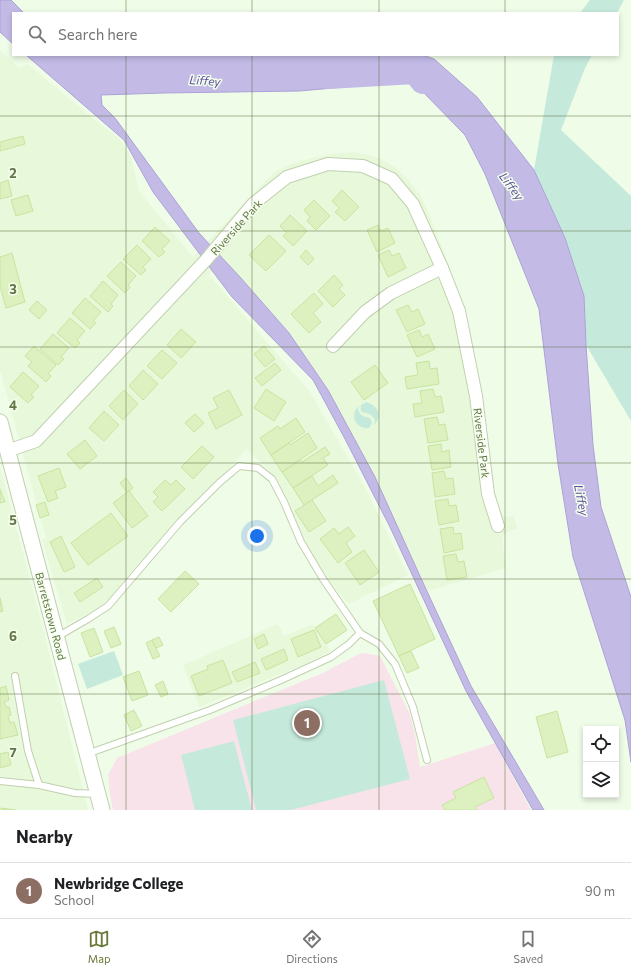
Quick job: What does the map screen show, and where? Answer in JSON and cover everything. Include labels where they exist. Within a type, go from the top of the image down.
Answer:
[{"type":"street","name":"Riverside Park","points":[[7,451],[36,441],[206,260],[253,204],[287,177],[328,164],[363,166],[392,179],[413,204],[442,268],[459,311],[476,396],[488,494],[498,526]]},
{"type":"street","points":[[333,346],[365,312],[391,292],[442,268]]},
{"type":"street","name":"Barretstown Road","points":[[0,422],[102,810]]},
{"type":"lane","points":[[57,637],[108,606],[180,522],[219,483],[239,466],[258,468],[272,479],[284,502],[301,542],[360,633],[379,644],[395,664],[412,707],[427,760]]},
{"type":"lane","points":[[88,754],[210,710],[310,667],[331,657],[350,644],[360,633]]},
{"type":"lane","points":[[15,676],[28,751],[39,785]]},
{"type":"lane","points":[[0,781],[39,785],[75,793],[98,794]]},
{"type":"shaded area","points":[[590,0],[624,0],[618,12],[581,12]]},
{"type":"shaded area","points":[[0,51],[19,67],[28,64],[92,118],[120,139],[131,157],[139,191],[193,257],[265,181],[275,172],[286,166],[330,154],[353,152],[381,159],[393,166],[406,177],[420,194],[461,299],[469,333],[493,495],[500,515],[505,517],[514,516],[517,529],[509,531],[502,539],[506,568],[424,592],[323,390],[217,265],[209,275],[310,392],[364,486],[408,575],[349,604],[337,591],[305,545],[273,474],[246,449],[230,468],[126,577],[105,603],[99,608],[67,624],[42,540],[46,538],[0,370]]},
{"type":"shaded area","points":[[554,56],[591,56],[585,68],[561,130],[631,196],[631,421],[586,345],[584,296],[565,238],[534,170]]},
{"type":"shaded area","points":[[366,402],[373,405],[378,411],[379,418],[374,425],[375,420],[373,416],[361,411],[361,405]]},
{"type":"shaded area","points":[[359,406],[358,410],[360,413],[371,420],[372,423],[369,428],[361,427],[355,421],[354,414]]},
{"type":"shaded area","points":[[0,466],[44,632],[88,810],[0,810]]},
{"type":"shaded area","points":[[278,624],[284,636],[313,624],[331,651],[305,664],[199,707],[183,665]]},
{"type":"shaded area","points":[[114,651],[123,675],[87,689],[78,664]]},
{"type":"shaded area","points":[[365,653],[380,656],[409,712],[415,734],[420,767],[495,743],[531,810],[113,810],[108,775],[117,758],[325,672],[359,654]]},
{"type":"shaded area","points":[[384,680],[410,779],[291,810],[256,810],[233,720]]},
{"type":"shaded area","points":[[234,741],[252,810],[195,810],[181,755]]},
{"type":"water","points":[[0,0],[11,0],[23,12],[12,12],[12,43],[0,32]]},
{"type":"water","points":[[27,56],[426,56],[434,59],[477,97],[534,170],[565,238],[584,296],[593,445],[601,507],[631,597],[631,762],[625,720],[573,557],[558,464],[539,309],[485,174],[465,135],[424,93],[384,68],[370,71],[345,87],[299,91],[101,95],[102,105],[115,118],[199,233],[289,333],[328,390],[375,477],[471,686],[544,810],[533,810],[466,691],[390,527],[313,380],[232,297],[153,192],[124,140]]},
{"type":"building","points":[[23,136],[25,144],[0,151],[0,142]]},
{"type":"building","points":[[8,180],[12,196],[0,199],[0,183]]},
{"type":"building","points":[[342,190],[359,207],[345,221],[335,212],[339,208],[332,201]]},
{"type":"building","points":[[28,195],[33,211],[16,216],[11,200]]},
{"type":"building","points":[[314,200],[330,216],[316,230],[307,221],[310,217],[304,210]]},
{"type":"building","points":[[290,215],[307,231],[293,246],[283,236],[287,233],[280,226]]},
{"type":"building","points":[[378,225],[381,231],[388,228],[395,243],[377,252],[367,230]]},
{"type":"building","points":[[155,227],[170,241],[162,249],[165,252],[159,257],[142,241]]},
{"type":"building","points":[[269,235],[286,251],[266,271],[249,255]]},
{"type":"building","points":[[137,245],[151,259],[143,267],[146,270],[141,275],[123,259]]},
{"type":"building","points":[[306,250],[314,259],[308,265],[300,257]]},
{"type":"building","points":[[389,250],[392,256],[399,253],[406,268],[388,277],[378,255]]},
{"type":"building","points":[[12,253],[25,302],[6,308],[0,286],[0,257]]},
{"type":"building","points":[[121,262],[136,276],[128,285],[130,287],[125,293],[107,276]]},
{"type":"building","points":[[334,275],[343,285],[339,289],[345,295],[333,307],[318,291]]},
{"type":"building","points":[[103,281],[118,295],[111,304],[113,306],[108,312],[90,296]]},
{"type":"building","points":[[314,293],[323,304],[313,313],[321,322],[309,333],[291,314]]},
{"type":"building","points":[[85,298],[101,312],[93,321],[96,323],[90,329],[72,313]]},
{"type":"building","points":[[37,301],[47,310],[39,319],[29,310]]},
{"type":"building","points":[[408,305],[412,312],[418,309],[425,324],[407,332],[396,310]]},
{"type":"building","points":[[70,318],[85,331],[77,340],[80,343],[75,348],[57,333]]},
{"type":"building","points":[[181,329],[196,342],[181,358],[167,345]]},
{"type":"building","points":[[419,330],[422,337],[428,334],[435,349],[417,357],[407,335]]},
{"type":"building","points":[[53,334],[69,348],[61,357],[64,359],[58,365],[40,349]]},
{"type":"building","points":[[34,346],[56,365],[48,374],[51,376],[46,382],[28,366],[32,362],[25,356]]},
{"type":"building","points":[[264,346],[275,359],[265,367],[254,354]]},
{"type":"building","points":[[162,350],[177,363],[162,379],[147,366]]},
{"type":"building","points":[[429,361],[430,369],[437,368],[439,384],[407,389],[405,377],[418,375],[416,363]]},
{"type":"building","points":[[275,363],[281,370],[262,386],[255,378]]},
{"type":"building","points":[[375,365],[388,383],[364,400],[351,382]]},
{"type":"building","points":[[143,370],[158,384],[143,400],[129,386]]},
{"type":"building","points":[[23,372],[39,386],[31,395],[34,397],[28,403],[10,387]]},
{"type":"building","points":[[266,389],[286,402],[274,421],[254,408]]},
{"type":"building","points":[[433,389],[435,397],[441,396],[444,412],[415,417],[413,404],[422,403],[420,391]]},
{"type":"building","points":[[124,390],[138,404],[123,420],[109,406]]},
{"type":"building","points":[[229,390],[242,415],[216,429],[208,413],[218,408],[213,398]]},
{"type":"building","points":[[104,411],[119,425],[104,441],[89,428]]},
{"type":"building","points":[[195,414],[204,423],[194,432],[185,423]]},
{"type":"building","points":[[437,417],[439,425],[445,424],[448,440],[428,443],[424,419]]},
{"type":"building","points":[[296,418],[305,432],[271,455],[260,438],[278,426],[280,429]]},
{"type":"building","points":[[308,433],[317,448],[282,472],[271,455]]},
{"type":"building","points":[[85,440],[97,456],[80,469],[67,454]]},
{"type":"building","points":[[441,444],[442,452],[449,450],[451,467],[432,470],[428,446]]},
{"type":"building","points":[[202,446],[214,457],[193,479],[181,467]]},
{"type":"building","points":[[325,447],[330,454],[323,458],[328,465],[293,488],[282,472],[300,460],[302,462]]},
{"type":"building","points":[[59,468],[66,487],[55,491],[58,498],[48,502],[38,476]]},
{"type":"building","points":[[444,471],[446,479],[453,478],[455,494],[435,497],[432,473]]},
{"type":"building","points":[[333,475],[338,483],[304,505],[293,488],[312,476],[318,486]]},
{"type":"building","points":[[126,478],[133,488],[127,492],[120,483]]},
{"type":"building","points":[[165,480],[171,485],[176,480],[185,489],[162,511],[153,502],[158,497],[153,492]]},
{"type":"building","points":[[0,489],[5,502],[0,503]]},
{"type":"building","points":[[129,491],[148,516],[132,528],[113,503]]},
{"type":"building","points":[[448,499],[449,506],[456,505],[459,521],[439,525],[435,501]]},
{"type":"building","points":[[312,500],[326,521],[309,532],[295,511]]},
{"type":"building","points":[[45,502],[49,515],[40,518],[36,505]]},
{"type":"building","points":[[111,513],[128,536],[88,565],[71,543]]},
{"type":"building","points":[[348,527],[355,536],[346,543],[352,552],[338,563],[320,539],[334,528],[339,534]]},
{"type":"building","points":[[453,527],[454,534],[461,533],[463,549],[444,553],[440,529]]},
{"type":"building","points":[[61,536],[75,567],[64,572],[50,542]]},
{"type":"building","points":[[364,550],[379,572],[360,585],[345,563]]},
{"type":"building","points":[[456,554],[458,562],[464,561],[467,577],[447,580],[443,556]]},
{"type":"building","points":[[185,571],[199,584],[171,612],[158,599]]},
{"type":"building","points":[[97,578],[103,587],[80,602],[74,593]]},
{"type":"building","points":[[410,584],[435,639],[399,656],[373,601]]},
{"type":"building","points":[[0,598],[3,611],[0,612]]},
{"type":"building","points":[[336,614],[347,630],[326,644],[315,628]]},
{"type":"building","points":[[114,627],[121,644],[111,648],[104,631]]},
{"type":"building","points":[[94,628],[103,652],[90,657],[81,633]]},
{"type":"building","points":[[314,630],[321,647],[298,657],[291,639]]},
{"type":"building","points":[[264,634],[268,644],[258,649],[254,639]]},
{"type":"building","points":[[159,637],[163,645],[156,648],[152,640]]},
{"type":"building","points":[[152,640],[160,656],[153,659],[146,643]]},
{"type":"building","points":[[284,649],[288,660],[266,670],[261,659]]},
{"type":"building","points":[[411,651],[419,668],[407,673],[399,656]]},
{"type":"building","points":[[223,660],[232,683],[199,696],[191,676],[208,669],[207,666]]},
{"type":"building","points":[[255,662],[260,673],[237,682],[232,672]]},
{"type":"building","points":[[139,671],[148,695],[132,701],[123,677]]},
{"type":"building","points":[[163,681],[168,694],[161,697],[155,685]]},
{"type":"building","points":[[6,686],[9,700],[4,702],[6,707],[9,707],[11,715],[8,716],[10,723],[14,722],[18,735],[0,739],[0,688]]},
{"type":"building","points":[[134,710],[142,726],[131,731],[124,715]]},
{"type":"building","points":[[557,711],[568,752],[547,758],[536,717]]},
{"type":"building","points":[[8,752],[11,765],[0,768],[0,754]]},
{"type":"building","points":[[484,777],[494,798],[475,807],[477,810],[445,810],[442,805],[456,798],[453,792]]},
{"type":"building","points":[[1,808],[16,810],[1,810]]},
{"type":"waterway","name":"Liffey","points":[[328,76],[415,71],[423,81]]},
{"type":"place","name":"Newbridge College","points":[[307,723]]}]
